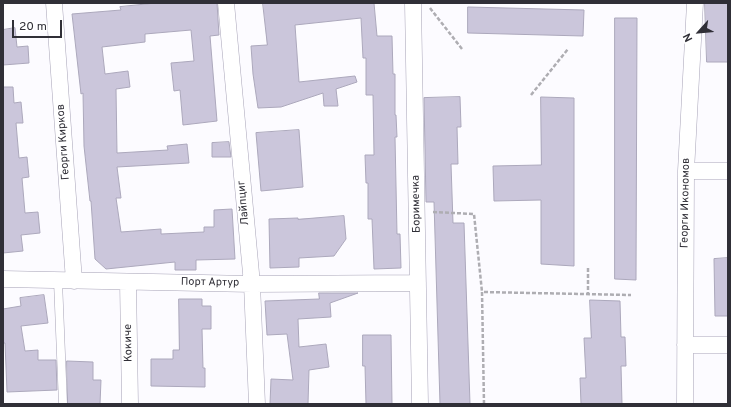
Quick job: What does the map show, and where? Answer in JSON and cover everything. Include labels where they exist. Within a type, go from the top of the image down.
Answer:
[{"type":"street","name":"Георги Кирков","points":[[54,3],[74,281]]},
{"type":"street","name":"Лайпциг","points":[[226,3],[252,284],[257,404]]},
{"type":"street","name":"Боримечка","points":[[413,3],[420,404]]},
{"type":"street","name":"Георги Икономов","points":[[685,404],[686,171],[695,3]]},
{"type":"street","points":[[686,171],[728,171]]},
{"type":"street","name":"Порт Артур","points":[[3,280],[252,284],[418,283]]},
{"type":"street","name":"Кокиче","points":[[128,282],[130,404]]},
{"type":"street","points":[[685,345],[728,345]]},
{"type":"lane","points":[[58,281],[63,404]]},
{"type":"path","points":[[425,3],[462,49]]},
{"type":"path","points":[[531,95],[568,49]]},
{"type":"path","points":[[417,212],[474,214],[482,292],[484,404]]},
{"type":"path","points":[[588,268],[588,294]]},
{"type":"path","points":[[482,292],[630,295]]},
{"type":"building","points":[[156,3],[217,3],[219,35],[210,36],[217,121],[183,125],[180,90],[174,91],[171,63],[194,61],[191,30],[145,34],[145,42],[102,47],[105,74],[128,71],[130,87],[116,89],[117,153],[168,150],[167,146],[187,144],[189,163],[117,167],[121,198],[116,198],[121,232],[161,229],[161,234],[204,232],[204,227],[214,227],[214,210],[232,209],[235,259],[196,260],[196,270],[175,270],[175,262],[106,269],[95,259],[91,201],[84,146],[83,93],[81,94],[72,14],[121,10],[120,7]]},
{"type":"building","points":[[263,3],[374,3],[377,36],[392,36],[397,137],[395,137],[397,234],[400,234],[401,268],[374,269],[372,219],[368,219],[368,183],[366,183],[365,155],[374,155],[373,95],[366,95],[366,58],[363,58],[361,18],[295,25],[299,82],[355,76],[357,82],[336,89],[338,106],[324,106],[323,93],[281,107],[258,108],[251,46],[267,45]]},
{"type":"building","points":[[705,3],[728,3],[728,62],[707,62]]},
{"type":"building","points":[[468,7],[584,10],[583,36],[468,33]]},
{"type":"building","points":[[615,18],[637,18],[636,280],[615,279]]},
{"type":"building","points":[[15,28],[17,47],[28,46],[29,63],[3,65],[3,30]]},
{"type":"building","points":[[3,87],[13,87],[14,103],[21,102],[23,123],[16,123],[19,158],[27,157],[29,177],[22,178],[25,213],[38,212],[40,233],[21,235],[23,251],[3,253]]},
{"type":"building","points":[[460,97],[461,127],[457,127],[458,164],[451,164],[453,223],[464,223],[470,404],[440,404],[434,202],[426,202],[424,98]]},
{"type":"building","points":[[541,97],[574,98],[574,266],[541,264],[541,200],[494,201],[493,166],[541,165]]},
{"type":"building","points":[[299,130],[303,187],[261,191],[256,133]]},
{"type":"building","points":[[229,142],[231,157],[212,157],[212,143]]},
{"type":"building","points":[[344,216],[346,239],[334,256],[299,258],[299,267],[270,268],[269,219]]},
{"type":"building","points":[[728,258],[728,316],[715,316],[714,259]]},
{"type":"building","points":[[319,293],[358,293],[330,303],[331,317],[298,319],[299,347],[326,344],[329,367],[309,370],[308,404],[270,404],[271,379],[293,380],[287,334],[267,335],[265,301],[319,299]]},
{"type":"building","points":[[44,295],[48,323],[21,326],[25,351],[38,350],[38,360],[56,360],[57,390],[7,392],[5,343],[3,343],[3,309],[21,306],[20,298]]},
{"type":"building","points":[[179,299],[202,299],[202,306],[211,306],[211,329],[202,329],[205,387],[151,386],[151,359],[173,359],[173,350],[179,350]]},
{"type":"building","points":[[590,300],[620,301],[621,337],[625,337],[626,366],[621,366],[622,404],[581,404],[580,378],[586,378],[584,338],[591,338]]},
{"type":"building","points":[[363,335],[391,335],[392,404],[366,404],[365,366],[363,366]]},
{"type":"building","points":[[67,361],[93,362],[93,380],[101,380],[100,404],[68,404]]}]
